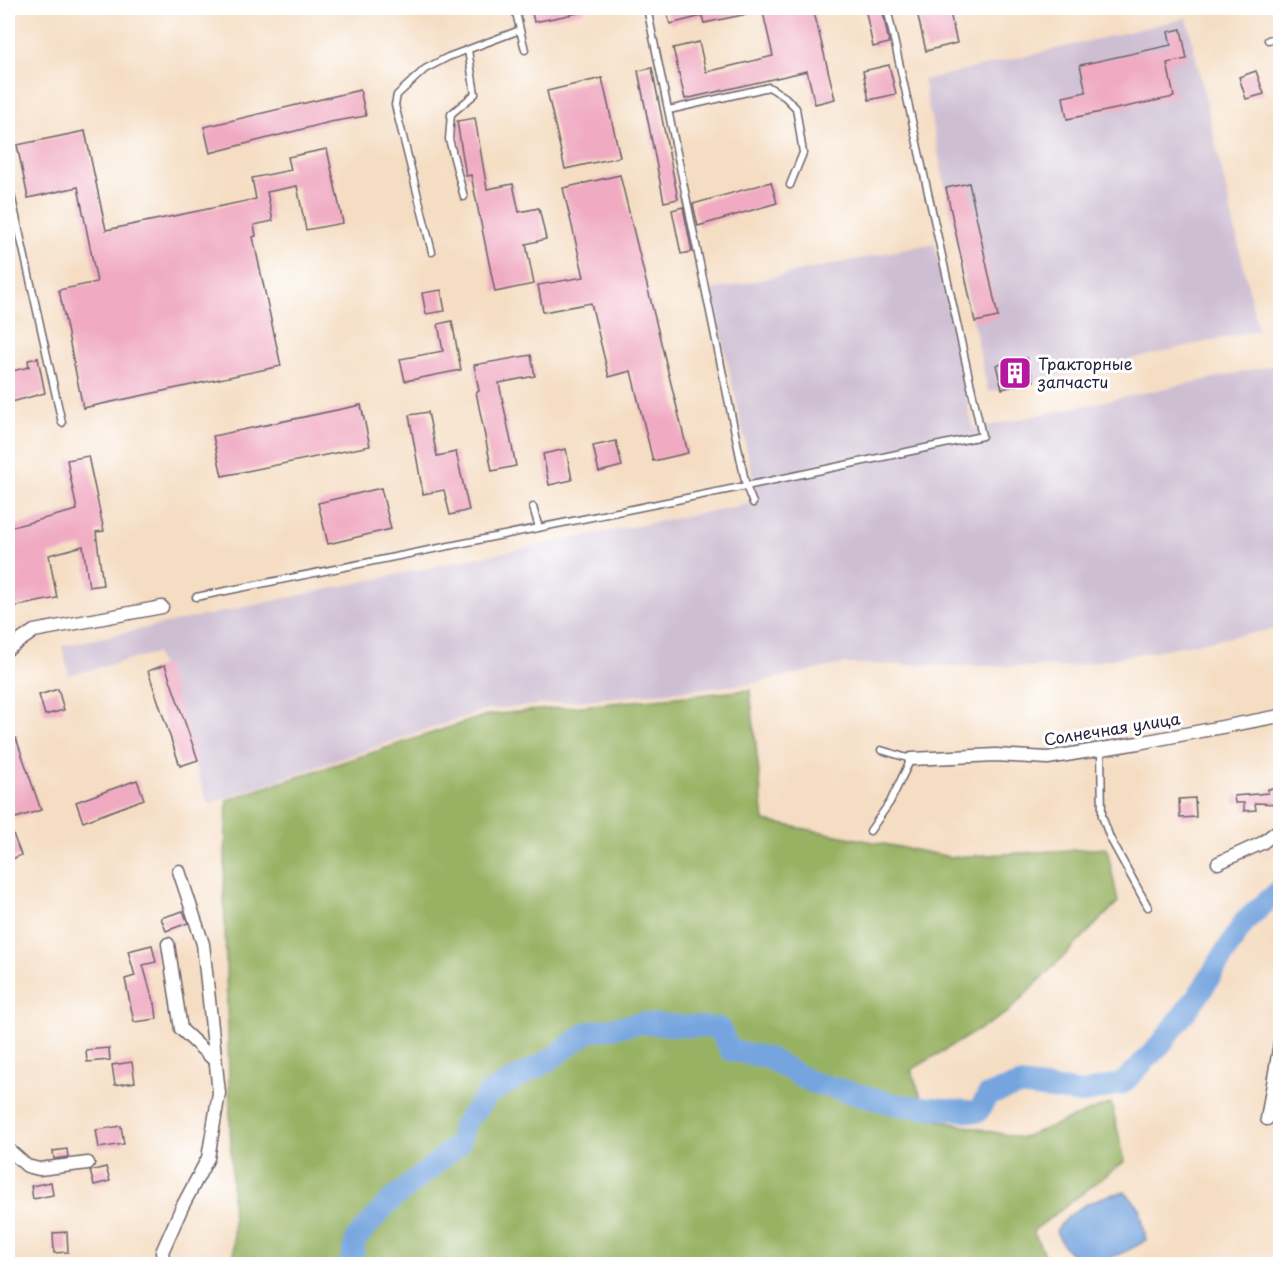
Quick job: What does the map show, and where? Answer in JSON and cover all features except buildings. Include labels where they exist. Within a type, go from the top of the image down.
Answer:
[{"type":"street","points":[[8,649],[34,631],[162,607]]},
{"type":"street","name":"Солнечная улица","points":[[911,759],[996,755],[1048,758],[1281,716]]},
{"type":"street","points":[[1218,863],[1262,843],[1281,829]]},
{"type":"street","points":[[164,1264],[162,1252],[182,1207],[208,1158],[219,1094],[203,944],[178,871]]},
{"type":"street","points":[[168,944],[181,1029],[215,1060]]},
{"type":"street","points":[[1267,1119],[1281,1043]]},
{"type":"street","points":[[8,1149],[27,1166],[39,1169],[88,1163]]},
{"type":"lane","points":[[515,8],[525,50]]},
{"type":"lane","points":[[647,8],[746,486],[753,504]]},
{"type":"lane","points":[[196,597],[982,436],[887,8]]},
{"type":"lane","points":[[432,252],[395,105],[397,95],[425,69],[448,57],[520,30]]},
{"type":"lane","points":[[1268,40],[1281,38]]},
{"type":"lane","points":[[464,197],[449,139],[451,114],[475,94],[468,50]]},
{"type":"lane","points":[[669,110],[769,87],[785,97],[796,108],[803,153],[790,185]]},
{"type":"lane","points":[[8,181],[62,423]]},
{"type":"lane","points":[[532,507],[539,528]]},
{"type":"lane","points":[[870,831],[890,802],[911,759],[881,750]]},
{"type":"lane","points":[[1101,750],[1102,816],[1110,838],[1148,907]]},
{"type":"shaded area","points":[[1187,18],[1258,330],[988,392],[923,80]]},
{"type":"shaded area","points":[[934,243],[973,429],[1280,364],[1280,628],[1068,667],[843,664],[749,684],[485,710],[208,804],[156,653],[69,675],[62,646],[460,561],[758,502],[712,290]]},
{"type":"green space","points":[[750,690],[764,821],[951,857],[1107,848],[1118,902],[1007,1013],[911,1070],[929,1118],[1021,1138],[1111,1103],[1125,1161],[1033,1231],[1049,1264],[234,1264],[224,891],[227,800],[487,715]]},
{"type":"water","points":[[1125,1192],[1140,1208],[1146,1240],[1120,1254],[1100,1260],[1081,1259],[1070,1253],[1056,1231],[1062,1223],[1086,1204]]},
{"type":"waterway","points":[[350,1264],[356,1239],[387,1204],[459,1144],[464,1124],[489,1093],[548,1061],[588,1032],[640,1023],[719,1028],[730,1050],[768,1058],[811,1082],[898,1105],[978,1112],[988,1095],[1019,1085],[1083,1093],[1123,1083],[1161,1044],[1201,991],[1245,921],[1280,890]]},
{"type":"place","name":"Тракторные запчасти","points":[[1015,373]]}]
